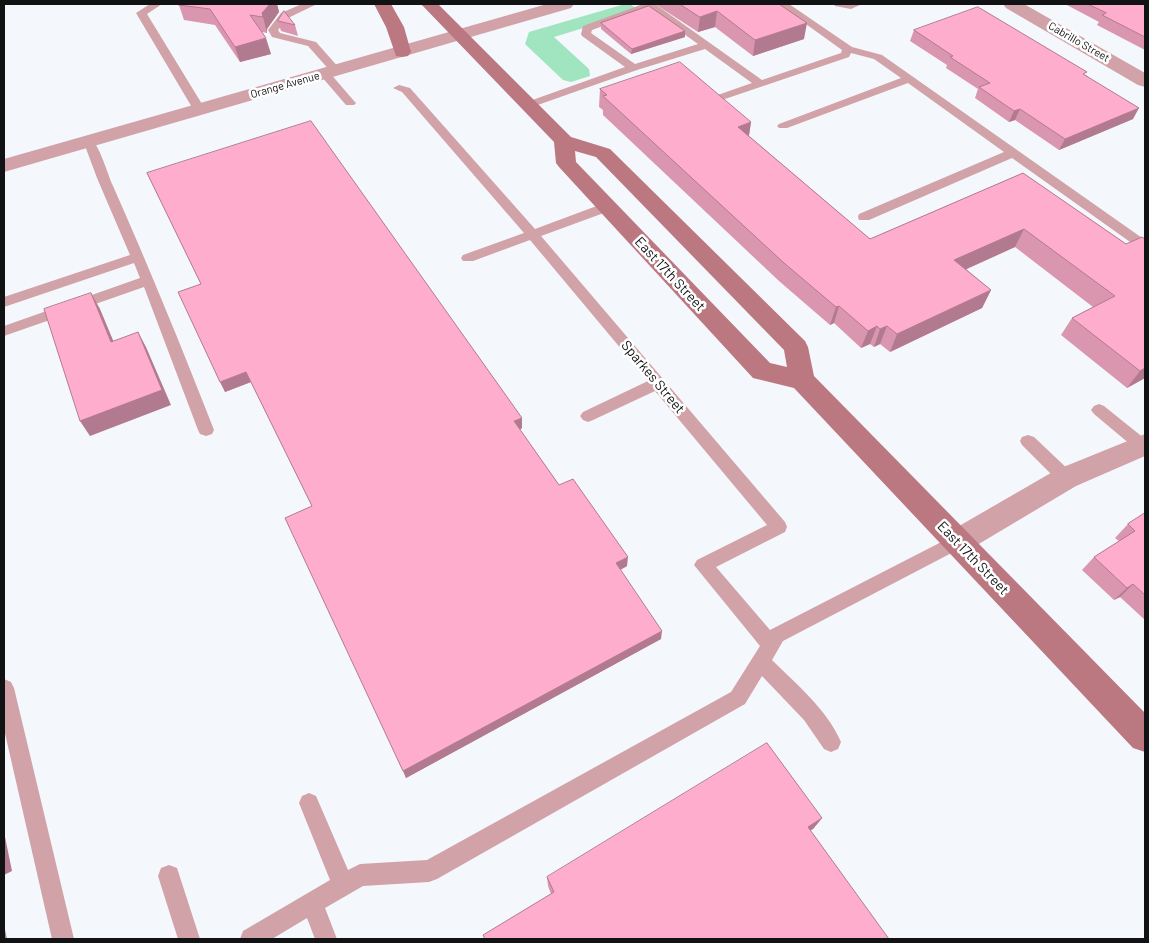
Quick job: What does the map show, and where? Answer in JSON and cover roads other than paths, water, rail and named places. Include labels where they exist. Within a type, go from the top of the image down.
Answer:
[{"type":"main road","points":[[382,4],[395,28],[402,52]]},
{"type":"main road","points":[[430,4],[564,141],[603,153],[709,259],[796,347],[802,380]]},
{"type":"main road","name":"East 17th Street","points":[[564,141],[566,163],[762,371],[802,380],[1145,736]]},
{"type":"main road","points":[[606,207],[637,218],[709,259]]},
{"type":"street","name":"Orange Avenue","points":[[4,166],[90,143],[199,109],[565,4]]},
{"type":"street","name":"Cabrillo Street","points":[[1012,4],[1145,81]]},
{"type":"street","points":[[957,542],[1066,478],[1144,446]]},
{"type":"lane","points":[[157,4],[142,13],[199,109]]},
{"type":"lane","points":[[312,4],[290,11],[277,22],[273,30],[276,34],[312,44],[350,103]]},
{"type":"lane","points":[[633,68],[586,34],[587,28],[642,10],[649,4],[761,84]]},
{"type":"lane","points":[[783,4],[848,49],[878,57],[1145,246]]},
{"type":"lane","points":[[839,4],[851,6],[857,4]]},
{"type":"lane","points":[[528,105],[633,68],[707,45]]},
{"type":"lane","points":[[716,99],[845,55],[848,49]]},
{"type":"lane","points":[[783,126],[909,79]]},
{"type":"lane","name":"Sparkes Street","points":[[399,88],[406,90],[532,234],[779,526],[702,565],[766,653]]},
{"type":"lane","points":[[90,143],[148,280],[206,430]]},
{"type":"lane","points":[[864,218],[1013,153]]},
{"type":"lane","points":[[468,258],[606,207]]},
{"type":"lane","points":[[4,302],[138,257]]},
{"type":"lane","points":[[4,331],[148,280]]},
{"type":"lane","points":[[588,416],[658,383]]},
{"type":"lane","points":[[1099,410],[1144,446]]},
{"type":"lane","points":[[1028,441],[1066,478]]},
{"type":"lane","points":[[251,939],[360,876],[429,872],[738,698],[777,635],[957,542]]},
{"type":"lane","points":[[766,653],[831,742]]},
{"type":"lane","points":[[4,688],[63,939]]},
{"type":"lane","points":[[309,803],[343,885]]},
{"type":"lane","points":[[169,876],[189,939]]},
{"type":"lane","points":[[312,903],[326,939]]}]
